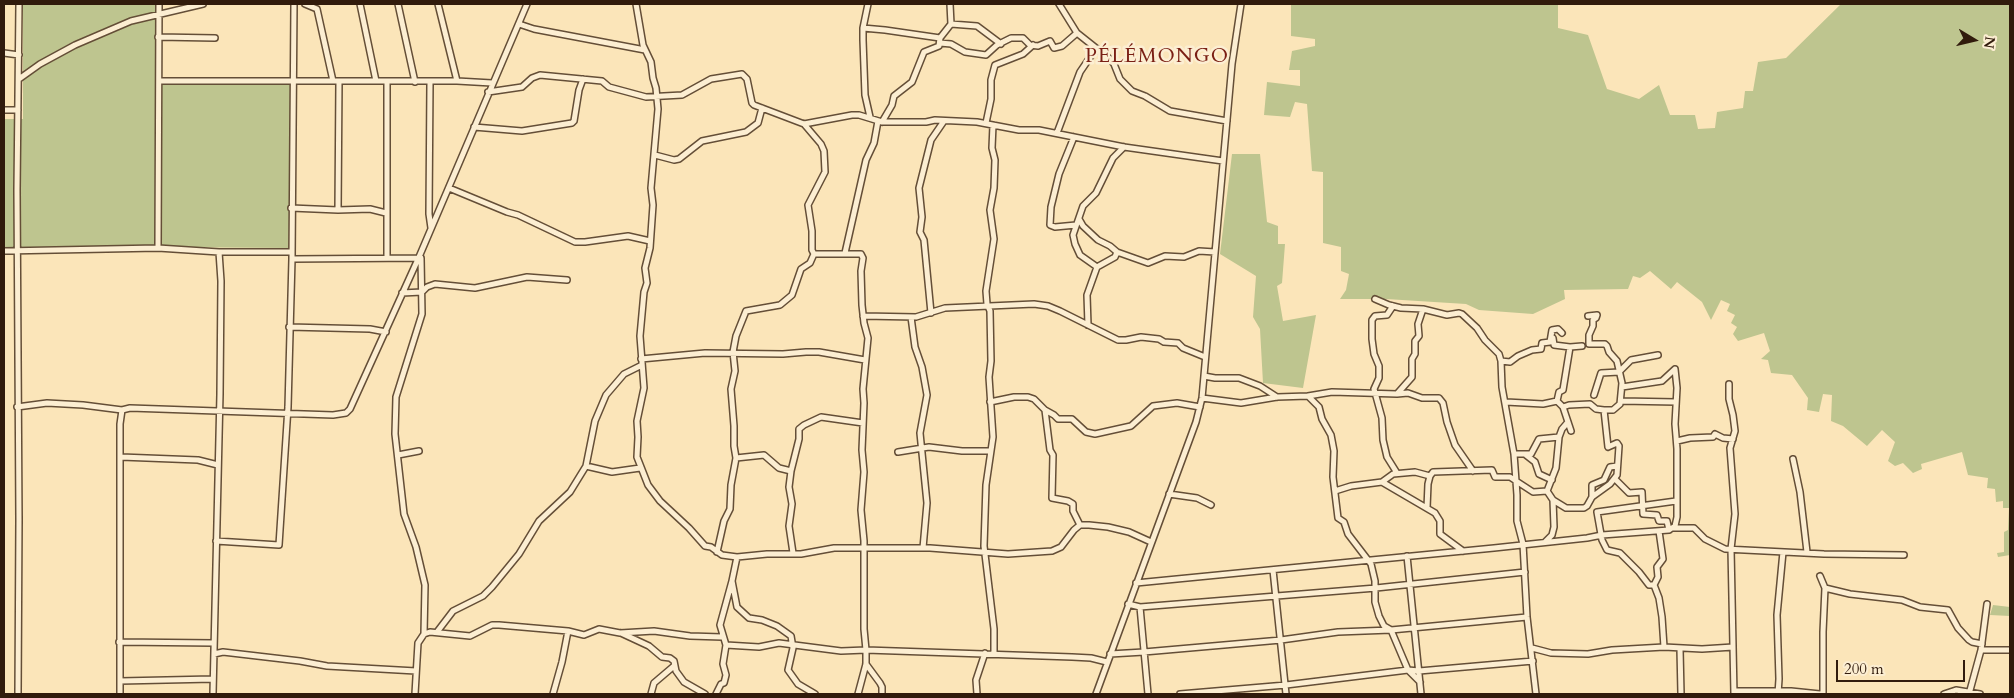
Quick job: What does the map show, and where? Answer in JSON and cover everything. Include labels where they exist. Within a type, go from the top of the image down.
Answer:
[{"type":"street","points":[[18,694],[19,4]]},
{"type":"street","points":[[158,248],[159,4]]},
{"type":"street","points":[[19,78],[75,45],[131,21],[203,4]]},
{"type":"street","points":[[216,541],[279,545],[287,413],[292,259],[294,4]]},
{"type":"street","points":[[305,4],[317,9]]},
{"type":"street","points":[[313,4],[317,9],[336,81],[338,210]]},
{"type":"street","points":[[360,4],[376,81]]},
{"type":"street","points":[[398,4],[415,82]]},
{"type":"street","points":[[438,4],[457,81]]},
{"type":"street","points":[[17,406],[47,403],[122,410],[130,408],[346,413],[350,409],[386,332],[527,4]]},
{"type":"street","points":[[636,4],[645,50],[651,62],[658,109],[651,188],[653,205],[650,241],[645,268],[647,283],[644,292],[640,336],[643,395],[637,421],[637,457],[650,490],[660,501],[705,546],[711,547],[722,555],[737,557],[801,554],[834,548],[923,548],[1008,554],[1057,550],[1080,525],[1108,527],[1129,532],[1151,542]]},
{"type":"street","points":[[868,4],[863,28],[865,95],[870,117]]},
{"type":"street","points":[[845,253],[866,160],[874,143],[880,121],[892,105],[894,96],[912,82],[924,52],[939,46],[940,41],[951,24],[950,4]]},
{"type":"street","points":[[1059,4],[1078,34],[1095,50],[1111,60],[1120,79],[1136,94],[1145,96],[1170,111],[1227,121]]},
{"type":"street","points":[[1096,694],[1202,398],[1232,64],[1241,4]]},
{"type":"street","points":[[519,24],[534,29],[645,50]]},
{"type":"street","points":[[951,24],[977,26],[1001,44]]},
{"type":"street","points":[[863,28],[885,30],[940,41],[970,53],[986,55],[997,45],[1011,38],[1022,38],[1030,45],[1038,46],[1050,40],[1054,48],[1062,46],[1078,34]]},
{"type":"street","points":[[158,37],[215,38]]},
{"type":"street","points":[[986,123],[991,100],[991,80],[995,65],[1023,54],[1033,45]]},
{"type":"street","points":[[1057,134],[1080,72],[1095,50]]},
{"type":"street","points":[[4,53],[19,54]]},
{"type":"street","points":[[488,92],[522,87],[532,78],[540,75],[602,81],[609,88],[646,97],[682,95],[712,79],[742,74],[747,79],[752,103],[804,124],[824,150],[825,172],[808,205],[814,254],[810,263],[801,269],[792,295],[783,303],[746,311],[736,336],[731,389],[736,458],[731,485],[730,509],[724,520],[716,552]]},
{"type":"street","points":[[474,127],[522,131],[572,123],[583,80]]},
{"type":"street","points":[[159,81],[376,81],[430,83],[457,81],[492,83]]},
{"type":"street","points":[[387,82],[387,258]]},
{"type":"street","points":[[430,83],[431,228]]},
{"type":"street","points":[[655,155],[674,160],[679,159],[702,141],[746,132],[758,123],[762,108]]},
{"type":"street","points":[[4,110],[18,110]]},
{"type":"street","points":[[804,124],[852,115],[870,117],[880,121],[926,122],[935,120],[986,123],[1124,147],[1223,161]]},
{"type":"street","points":[[931,312],[924,240],[920,232],[922,217],[919,188],[931,140],[944,121]]},
{"type":"street","points":[[993,125],[992,148],[995,160],[994,188],[990,210],[994,239],[986,291],[990,311],[992,361],[989,376],[993,436],[986,485],[984,551],[993,614],[994,653]]},
{"type":"street","points":[[1074,138],[1059,174],[1051,207],[1050,225],[1055,227],[1076,225]]},
{"type":"street","points":[[1097,267],[1080,255],[1074,244],[1073,235],[1083,206],[1096,193],[1113,158],[1124,147]]},
{"type":"street","points":[[449,188],[518,215],[575,242],[628,236],[650,241]]},
{"type":"street","points":[[292,208],[370,209],[386,213]]},
{"type":"street","points":[[1079,219],[1083,226],[1098,240],[1118,252],[1148,263],[1165,256],[1184,257],[1199,251],[1215,252]]},
{"type":"street","points":[[4,250],[158,248],[219,252],[292,252]]},
{"type":"street","points":[[213,694],[221,267],[219,252]]},
{"type":"street","points":[[1097,267],[1109,262],[1118,252]]},
{"type":"street","points":[[814,254],[845,253],[862,256],[863,316],[868,338],[865,360],[862,450],[864,472],[861,510],[864,548],[866,664],[858,694]]},
{"type":"street","points":[[292,259],[419,257]]},
{"type":"street","points":[[415,694],[418,643],[424,634],[425,585],[416,547],[404,514],[395,442],[396,397],[421,320],[423,302],[422,265],[419,257]]},
{"type":"street","points":[[1088,326],[1087,294],[1092,285],[1097,267]]},
{"type":"street","points":[[402,293],[422,292],[426,287],[436,284],[475,288],[527,277],[566,280]]},
{"type":"street","points":[[1375,299],[1408,309],[1423,309],[1447,315],[1459,313],[1466,316],[1485,340],[1497,350],[1502,362],[1502,387],[1514,454],[1517,521],[1522,544],[1527,616],[1536,694]]},
{"type":"street","points":[[863,316],[922,316],[945,308],[1022,303],[1048,306],[1118,340],[1141,336],[1178,344],[1183,348],[1206,357]]},
{"type":"street","points":[[1393,306],[1387,315],[1375,316],[1372,320],[1374,354],[1379,366],[1379,378],[1374,389],[1382,418],[1387,458],[1397,474]]},
{"type":"street","points":[[1397,394],[1412,377],[1415,340],[1419,336],[1418,324],[1423,309]]},
{"type":"street","points":[[911,316],[915,347],[922,366],[927,395],[920,432],[927,503],[923,548]]},
{"type":"street","points":[[1563,407],[1590,404],[1596,409],[1613,410],[1622,401],[1622,387],[1617,361],[1605,344],[1589,344],[1593,320],[1597,316],[1588,316]]},
{"type":"street","points":[[290,327],[370,328],[386,332]]},
{"type":"street","points":[[1502,362],[1510,362],[1532,350],[1541,349],[1542,343],[1550,342],[1552,330],[1558,329],[1562,333]]},
{"type":"street","points":[[1551,337],[1553,338],[1554,345],[1582,346]]},
{"type":"street","points":[[1557,401],[1559,392],[1563,390],[1570,347]]},
{"type":"street","points":[[437,632],[453,611],[483,596],[492,587],[523,548],[539,521],[570,492],[586,466],[595,421],[606,395],[624,374],[641,362],[687,354],[733,352],[775,354],[819,352],[865,360]]},
{"type":"street","points":[[1594,395],[1601,373],[1619,372],[1631,360],[1658,355]]},
{"type":"street","points":[[1622,387],[1662,381],[1675,369],[1677,388],[1675,424],[1677,441],[1676,524],[1671,529]]},
{"type":"street","points":[[1204,376],[1239,378],[1260,386],[1277,397]]},
{"type":"street","points":[[1729,384],[1729,399],[1734,415],[1735,431],[1730,448],[1735,514],[1731,549],[1734,693],[1822,694],[1822,632],[1825,588],[1820,576]]},
{"type":"street","points":[[1202,398],[1241,403],[1277,397],[1308,396],[1332,392],[1408,393],[1422,398],[1439,398],[1444,403],[1447,422],[1456,445],[1473,471]]},
{"type":"street","points":[[1308,396],[1319,407],[1322,419],[1331,435],[1334,451],[1333,477],[1338,518],[1344,522],[1348,534],[1371,564],[1376,588],[1375,602],[1379,616],[1384,626],[1390,630],[1408,670],[1420,682]]},
{"type":"street","points":[[990,402],[1014,397],[1028,397],[1034,399],[1044,410],[1058,419],[1072,419],[1086,432],[1096,434],[1131,426],[1153,406],[1177,404],[1200,407]]},
{"type":"street","points":[[1506,402],[1543,404],[1557,401]]},
{"type":"street","points":[[1557,401],[1563,407],[1571,431]]},
{"type":"street","points":[[1622,401],[1676,402]]},
{"type":"street","points":[[120,694],[122,410]]},
{"type":"street","points":[[1044,410],[1052,455],[1052,498],[1074,504],[1073,511],[1080,525]]},
{"type":"street","points":[[1584,508],[1592,497],[1615,479],[1619,446],[1617,443],[1608,447],[1604,410]]},
{"type":"street","points":[[793,553],[790,526],[792,504],[789,490],[790,471],[796,456],[799,429],[821,417],[863,423]]},
{"type":"street","points":[[1547,491],[1558,461],[1559,437],[1562,429],[1568,422]]},
{"type":"street","points":[[1677,441],[1690,438],[1713,437],[1715,434],[1733,439]]},
{"type":"street","points":[[1514,454],[1531,454],[1534,445],[1539,440],[1559,437]]},
{"type":"street","points":[[898,452],[938,447],[962,451],[990,451]]},
{"type":"street","points":[[398,455],[419,450]]},
{"type":"street","points":[[1526,454],[1534,462],[1539,474],[1552,480]]},
{"type":"street","points":[[736,458],[764,455],[780,468],[790,471]]},
{"type":"street","points":[[121,457],[198,460],[218,466]]},
{"type":"street","points":[[1792,458],[1800,492],[1807,552]]},
{"type":"street","points":[[586,466],[612,472],[640,468]]},
{"type":"street","points":[[1592,497],[1592,486],[1604,480],[1610,467],[1617,466]]},
{"type":"street","points":[[1427,508],[1432,472],[1492,470],[1495,477],[1510,477],[1533,492],[1547,491]]},
{"type":"street","points":[[1382,482],[1388,476],[1397,474],[1415,472],[1430,476]]},
{"type":"street","points":[[1615,479],[1629,493],[1642,492],[1643,514],[1658,515],[1658,521],[1667,521],[1671,529]]},
{"type":"street","points":[[1335,491],[1351,486],[1382,482],[1435,513],[1440,521],[1440,534],[1463,551]]},
{"type":"street","points":[[1547,491],[1553,500],[1566,508],[1584,508],[1597,512],[1676,501]]},
{"type":"street","points":[[1169,494],[1197,498],[1211,505]]},
{"type":"street","points":[[1545,542],[1552,535],[1554,527],[1553,500]]},
{"type":"street","points":[[1597,512],[1602,540],[1607,550],[1620,554],[1639,572],[1649,585],[1654,585]]},
{"type":"street","points":[[1136,583],[1463,551],[1602,535],[1694,528],[1711,543],[1725,549],[1904,554]]},
{"type":"street","points":[[1659,531],[1663,559],[1657,567],[1658,577],[1654,585],[1662,617],[1664,647]]},
{"type":"street","points":[[1778,693],[1777,615],[1783,552]]},
{"type":"street","points":[[1408,556],[1421,694]]},
{"type":"street","points":[[716,694],[720,684],[724,683],[726,674],[723,664],[726,645],[722,637],[720,625],[737,557]]},
{"type":"street","points":[[1273,570],[1286,694]]},
{"type":"street","points":[[1128,604],[1140,607],[1275,594],[1376,588],[1525,572]]},
{"type":"street","points":[[732,581],[737,607],[741,611],[749,618],[762,620],[783,629],[791,636],[793,644],[788,670],[798,684],[815,694]]},
{"type":"street","points":[[1825,588],[1850,594],[1902,600],[1920,607],[1948,610],[1958,628],[1972,642],[1981,647],[2010,650]]},
{"type":"street","points":[[1970,694],[1981,647],[1987,604]]},
{"type":"street","points":[[1140,607],[1148,694]]},
{"type":"street","points":[[1110,654],[1281,640],[1338,632],[1415,628],[1527,616]]},
{"type":"street","points":[[424,634],[437,632],[470,636],[492,625],[584,634],[598,628],[620,633],[649,646],[662,657],[670,658],[674,661],[676,672],[684,682],[705,694]]},
{"type":"street","points":[[553,694],[568,631]]},
{"type":"street","points":[[620,633],[654,631],[690,636],[722,637]]},
{"type":"street","points":[[119,642],[214,642]]},
{"type":"street","points":[[726,645],[758,647],[771,644],[793,644],[840,650],[994,653],[1091,658],[1107,662]]},
{"type":"street","points":[[1532,648],[1551,652],[1588,654],[1612,650],[1664,647],[1680,649],[1733,647]]},
{"type":"street","points":[[1680,649],[1682,668],[1681,694]]},
{"type":"street","points":[[214,654],[224,652],[327,666],[416,671]]},
{"type":"street","points":[[977,694],[976,680],[985,653]]},
{"type":"street","points":[[1180,694],[1286,686],[1408,670],[1419,671],[1533,661]]},
{"type":"street","points":[[866,664],[880,683],[882,694]]},
{"type":"street","points":[[651,694],[654,683],[674,666]]},
{"type":"street","points":[[120,681],[213,679]]},
{"type":"street","points":[[1946,694],[1956,690],[1970,694],[1980,694]]},
{"type":"green space","points":[[23,4],[158,4],[158,85],[291,83],[289,248],[158,247],[4,253],[4,119],[23,119]]},
{"type":"green space","points":[[1291,4],[1558,4],[1558,28],[1588,35],[1607,89],[1639,99],[1659,85],[1670,115],[1695,115],[1698,129],[1715,128],[1717,112],[1743,108],[1745,91],[1753,91],[1758,62],[1786,58],[1841,4],[2010,4],[2010,555],[1998,557],[1997,553],[2004,552],[2004,532],[2008,530],[2009,508],[2003,508],[2003,501],[1996,502],[1995,489],[1987,488],[1988,478],[1968,475],[1962,452],[1921,464],[1922,469],[1913,473],[1903,463],[1895,466],[1888,461],[1895,442],[1882,430],[1867,446],[1843,426],[1831,421],[1832,395],[1823,394],[1819,412],[1807,410],[1808,398],[1792,375],[1771,373],[1768,360],[1761,359],[1770,351],[1764,333],[1738,341],[1733,334],[1737,327],[1731,323],[1735,315],[1727,311],[1730,304],[1721,300],[1711,320],[1702,302],[1677,282],[1671,289],[1650,271],[1640,278],[1633,276],[1628,289],[1564,290],[1565,299],[1533,314],[1479,310],[1466,304],[1386,299],[1340,299],[1346,290],[1349,274],[1341,271],[1341,247],[1323,243],[1323,172],[1312,171],[1307,104],[1295,102],[1290,117],[1264,115],[1267,82],[1300,86],[1300,70],[1289,70],[1292,51],[1315,46],[1315,39],[1291,36]]},
{"type":"green space","points":[[1232,154],[1260,154],[1267,222],[1278,226],[1278,244],[1285,244],[1282,283],[1277,286],[1283,321],[1316,315],[1303,388],[1263,383],[1260,329],[1253,317],[1256,276],[1220,254]]},
{"type":"green space","points":[[1993,605],[2010,607],[2010,616],[1990,615]]},
{"type":"district","name":"PÉLÉMONGO","points":[[1157,57]]}]
